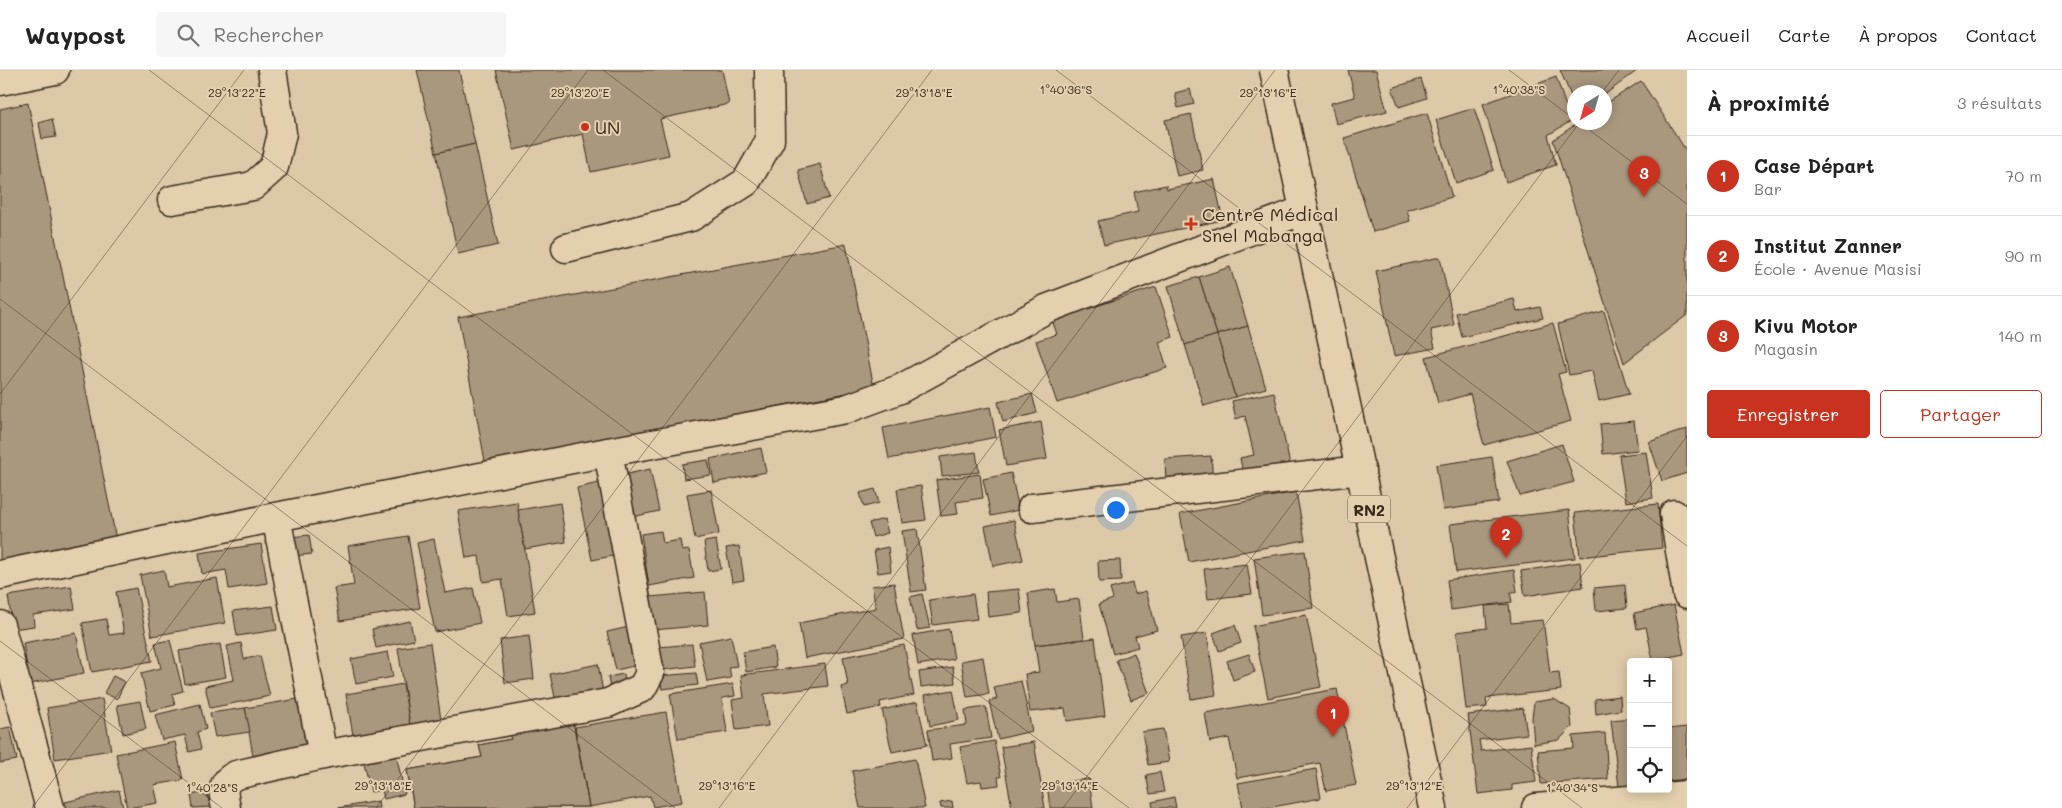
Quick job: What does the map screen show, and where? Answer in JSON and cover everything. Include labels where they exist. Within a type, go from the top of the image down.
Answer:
[{"type":"main road","points":[[0,81],[54,70]]},
{"type":"main road","points":[[172,200],[253,186],[274,167],[282,133],[272,70]]},
{"type":"main road","points":[[566,248],[691,217],[746,182],[770,140],[769,70]]},
{"type":"main road","name":"RN2","points":[[1274,70],[1433,808]]},
{"type":"main road","points":[[0,575],[276,516],[608,452],[846,409],[900,389],[1046,309],[1304,210]]},
{"type":"main road","points":[[226,808],[222,790],[228,779],[236,775],[323,755],[608,703],[642,688],[650,673],[608,452]]},
{"type":"main road","points":[[1032,508],[1361,470]]},
{"type":"main road","points":[[1674,514],[1687,594]]},
{"type":"main road","points":[[276,516],[323,755]]},
{"type":"main road","points":[[0,625],[50,808]]},
{"type":"main road","points":[[1536,808],[1687,795]]},
{"type":"building","points":[[417,70],[459,70],[475,144],[436,153]]},
{"type":"building","name":"UN","points":[[496,70],[722,70],[729,104],[660,119],[669,155],[591,172],[583,134],[514,150]]},
{"type":"building","points":[[1348,70],[1376,70],[1387,111],[1336,124],[1331,103],[1355,97]]},
{"type":"building","points":[[1560,70],[1638,70],[1612,89],[1612,85],[1567,86]]},
{"type":"building","points":[[1556,77],[1567,109],[1567,123],[1548,135],[1556,165],[1506,182],[1483,104]]},
{"type":"building","points":[[1421,79],[1427,98],[1399,107],[1392,88]]},
{"type":"building","points":[[1641,81],[1687,152],[1687,315],[1624,363],[1553,140],[1567,130],[1612,130],[1612,100]]},
{"type":"building","points":[[1190,89],[1194,104],[1178,108],[1175,93]]},
{"type":"building","points":[[28,103],[116,539],[0,561],[0,109]]},
{"type":"building","points":[[1474,108],[1494,170],[1456,183],[1436,120]]},
{"type":"building","points":[[1427,113],[1452,197],[1407,210],[1410,221],[1373,232],[1344,138]]},
{"type":"building","points":[[1191,114],[1203,170],[1177,176],[1165,120]]},
{"type":"building","points":[[52,119],[56,137],[42,139],[39,123]]},
{"type":"building","points":[[475,144],[498,245],[458,254],[436,153]]},
{"type":"building","points":[[820,164],[829,198],[807,204],[798,170]]},
{"type":"building","points":[[1214,179],[1223,220],[1104,245],[1098,221],[1138,212],[1134,192],[1166,185],[1167,189]]},
{"type":"building","points":[[846,244],[874,388],[485,461],[458,317]]},
{"type":"building","points":[[1440,257],[1454,325],[1431,330],[1435,348],[1394,356],[1376,271]]},
{"type":"building","points":[[1230,267],[1248,326],[1217,335],[1199,277]]},
{"type":"building","points":[[1199,277],[1217,335],[1185,345],[1168,286]]},
{"type":"building","points":[[1156,287],[1173,337],[1159,342],[1167,368],[1057,403],[1036,341],[1057,334],[1052,320]]},
{"type":"building","points":[[1514,299],[1517,312],[1540,307],[1543,318],[1462,337],[1456,313]]},
{"type":"building","points":[[1604,311],[1629,394],[1599,401],[1592,371],[1569,375],[1558,324]]},
{"type":"building","points":[[1553,323],[1566,372],[1558,374],[1571,421],[1484,445],[1470,394],[1438,403],[1426,357]]},
{"type":"building","points":[[1248,326],[1266,388],[1235,397],[1217,335]]},
{"type":"building","points":[[1217,335],[1235,397],[1204,406],[1185,345]]},
{"type":"building","points":[[1274,392],[1291,469],[1244,479],[1240,458],[1254,455],[1245,416],[1236,419],[1232,401]]},
{"type":"building","points":[[1032,394],[1037,413],[1003,422],[998,402]]},
{"type":"building","points":[[990,407],[996,437],[889,459],[883,428]]},
{"type":"building","points":[[1634,421],[1638,450],[1603,454],[1600,424]]},
{"type":"building","points":[[1041,422],[1047,459],[1006,466],[999,430]]},
{"type":"building","points":[[1687,429],[1687,473],[1662,481],[1649,442]]},
{"type":"building","points":[[1562,444],[1574,482],[1520,496],[1507,461]]},
{"type":"building","points":[[761,448],[766,472],[714,483],[710,459]]},
{"type":"building","points":[[976,452],[979,472],[942,476],[940,457]]},
{"type":"building","points":[[1646,452],[1653,498],[1626,502],[1619,455]]},
{"type":"building","points":[[1211,456],[1213,481],[1166,484],[1165,459]]},
{"type":"building","points":[[1492,457],[1499,502],[1443,510],[1436,465]]},
{"type":"building","points":[[708,460],[711,475],[684,479],[682,464]]},
{"type":"building","points":[[650,469],[659,511],[632,517],[623,475]]},
{"type":"building","points":[[1011,473],[1019,510],[991,516],[983,479]]},
{"type":"building","points":[[980,474],[983,498],[956,502],[958,514],[941,516],[936,480]]},
{"type":"building","points":[[607,481],[623,554],[592,560],[577,488]]},
{"type":"building","points":[[921,486],[926,520],[902,523],[897,489]]},
{"type":"building","points":[[875,489],[879,503],[864,507],[860,493]]},
{"type":"building","points":[[711,490],[719,534],[695,539],[687,494]]},
{"type":"building","points":[[1296,492],[1305,540],[1189,562],[1180,514]]},
{"type":"building","points":[[517,502],[535,612],[508,616],[502,579],[483,582],[479,556],[466,558],[458,511]]},
{"type":"building","points":[[560,503],[566,542],[525,549],[518,510]]},
{"type":"building","points":[[1658,504],[1662,548],[1580,557],[1575,513]]},
{"type":"building","points":[[1569,510],[1575,558],[1456,572],[1450,524]]},
{"type":"building","points":[[884,519],[888,533],[873,537],[869,523]]},
{"type":"building","points":[[1014,520],[1023,560],[993,566],[985,526]]},
{"type":"building","points":[[917,529],[926,590],[911,592],[902,531]]},
{"type":"building","points":[[661,531],[663,543],[680,540],[682,551],[689,550],[694,578],[649,586],[641,534]]},
{"type":"building","points":[[309,535],[312,554],[293,556],[291,537]]},
{"type":"building","points":[[408,536],[420,608],[340,621],[334,588],[354,585],[348,546]]},
{"type":"building","points":[[434,539],[445,593],[473,588],[480,623],[435,632],[417,543]]},
{"type":"building","points":[[716,540],[721,569],[708,571],[704,542]]},
{"type":"building","points":[[261,544],[267,583],[229,589],[226,570],[202,574],[199,553]]},
{"type":"building","points":[[739,546],[744,580],[732,582],[726,548]]},
{"type":"building","points":[[888,547],[891,571],[878,573],[874,550]]},
{"type":"building","points":[[1305,551],[1313,608],[1262,615],[1254,558]]},
{"type":"building","points":[[1120,560],[1121,581],[1099,582],[1098,561]]},
{"type":"building","points":[[1580,562],[1583,587],[1525,596],[1521,571]]},
{"type":"building","points":[[1247,564],[1252,594],[1208,599],[1204,569]]},
{"type":"building","points":[[164,570],[167,587],[217,578],[225,623],[152,636],[140,575]]},
{"type":"building","points":[[1514,570],[1517,592],[1510,592],[1512,602],[1451,610],[1447,580]]},
{"type":"building","points":[[894,583],[904,639],[805,658],[799,623],[876,608],[872,586]]},
{"type":"building","points":[[1132,583],[1135,594],[1146,591],[1157,630],[1135,636],[1138,647],[1113,654],[1099,604],[1113,599],[1110,589]]},
{"type":"building","points":[[1625,585],[1627,608],[1596,611],[1594,588]]},
{"type":"building","points":[[71,586],[75,609],[33,615],[34,626],[13,629],[8,596]]},
{"type":"building","points":[[136,588],[152,661],[92,672],[82,623],[106,619],[109,635],[124,633],[116,592]]},
{"type":"building","points":[[1019,589],[1022,613],[988,617],[986,592]]},
{"type":"building","points":[[1055,589],[1057,602],[1079,599],[1084,639],[1035,645],[1028,593]]},
{"type":"building","points":[[705,592],[708,625],[653,630],[650,597]]},
{"type":"building","points":[[922,594],[930,628],[917,630],[910,597]]},
{"type":"building","points":[[973,594],[977,619],[933,625],[929,600]]},
{"type":"building","points":[[1509,604],[1511,623],[1543,620],[1550,673],[1559,672],[1561,690],[1486,698],[1487,707],[1466,709],[1457,632],[1487,628],[1485,606]]},
{"type":"building","points":[[1674,605],[1684,654],[1653,658],[1646,627],[1637,629],[1634,613]]},
{"type":"building","points":[[273,606],[277,630],[237,636],[233,611]]},
{"type":"building","points":[[1306,615],[1321,687],[1268,698],[1253,626]]},
{"type":"building","points":[[410,621],[414,640],[376,648],[372,629]]},
{"type":"building","points":[[1235,625],[1241,643],[1219,651],[1213,633]]},
{"type":"building","points":[[629,627],[638,665],[616,670],[607,632]]},
{"type":"building","points":[[949,629],[954,659],[918,665],[913,635]]},
{"type":"building","points":[[76,633],[84,673],[30,684],[23,643]]},
{"type":"building","points":[[1207,633],[1216,695],[1191,699],[1181,637]]},
{"type":"building","points":[[529,636],[534,679],[505,683],[500,640]]},
{"type":"building","points":[[731,636],[737,666],[729,667],[731,678],[707,682],[699,642]]},
{"type":"building","points":[[1095,638],[1105,716],[1067,721],[1065,708],[1030,712],[1025,674],[1039,672],[1035,645]]},
{"type":"building","points":[[170,640],[183,691],[172,694],[175,705],[150,711],[141,673],[161,668],[155,643]]},
{"type":"building","points":[[241,643],[244,659],[260,656],[270,696],[210,708],[205,686],[234,680],[227,646]]},
{"type":"building","points":[[430,643],[441,720],[410,725],[398,648]]},
{"type":"building","points":[[220,644],[226,677],[185,684],[179,651]]},
{"type":"building","points":[[692,644],[695,666],[662,670],[659,647]]},
{"type":"building","points":[[904,645],[914,695],[880,702],[881,707],[847,714],[841,687],[848,685],[843,657]]},
{"type":"building","points":[[773,647],[776,667],[746,672],[743,652]]},
{"type":"building","points":[[388,652],[393,677],[356,684],[351,659]]},
{"type":"building","points":[[1134,653],[1149,693],[1131,700],[1116,660]]},
{"type":"building","points":[[1249,654],[1255,672],[1233,680],[1227,661]]},
{"type":"building","points":[[983,657],[989,694],[967,697],[961,661]]},
{"type":"building","points":[[598,664],[603,692],[556,702],[550,674]]},
{"type":"building","points":[[825,664],[828,686],[764,694],[768,726],[736,730],[732,700],[744,698],[741,675]]},
{"type":"building","points":[[953,667],[955,683],[921,687],[919,672]]},
{"type":"building","points":[[696,673],[698,685],[662,689],[660,676]]},
{"type":"building","points":[[624,674],[626,686],[610,688],[608,677]]},
{"type":"building","points":[[113,676],[125,682],[117,699],[104,693]]},
{"type":"building","points":[[1021,681],[1032,731],[998,739],[989,701],[997,699],[994,687]]},
{"type":"building","points":[[403,684],[410,725],[353,735],[346,694]]},
{"type":"building","points":[[733,684],[735,696],[722,698],[727,732],[678,739],[670,694]]},
{"type":"building","points":[[1337,689],[1356,785],[1326,791],[1320,763],[1237,778],[1229,738],[1210,742],[1205,713]]},
{"type":"building","points":[[953,690],[959,720],[930,726],[925,695]]},
{"type":"building","points":[[1620,696],[1621,710],[1596,714],[1595,699]]},
{"type":"building","points":[[102,699],[111,750],[55,759],[47,708]]},
{"type":"building","points":[[298,699],[307,754],[254,762],[245,708]]},
{"type":"building","points":[[1554,699],[1570,709],[1572,727],[1559,740],[1534,744],[1532,718],[1534,702]]},
{"type":"building","points":[[140,701],[146,729],[123,734],[117,705]]},
{"type":"building","points":[[917,702],[927,745],[892,752],[882,710]]},
{"type":"building","points":[[200,704],[206,729],[197,732],[201,749],[189,752],[185,735],[162,740],[155,715]]},
{"type":"building","points":[[986,707],[991,738],[950,744],[952,758],[932,761],[928,730],[967,725],[965,710]]},
{"type":"building","points":[[245,708],[250,732],[215,737],[210,713]]},
{"type":"building","points":[[1523,708],[1527,734],[1479,740],[1481,751],[1531,745],[1536,782],[1512,785],[1512,790],[1478,794],[1468,715]]},
{"type":"building","points":[[666,712],[682,802],[653,807],[650,796],[589,807],[575,727]]},
{"type":"building","points":[[572,716],[589,807],[414,808],[407,770],[482,757],[479,745],[511,739],[509,727]]},
{"type":"building","points":[[572,716],[589,807],[414,808],[407,770],[482,757],[479,745],[511,739],[509,727]]},
{"type":"building","points":[[1627,718],[1627,786],[1619,787],[1611,720]]},
{"type":"building","points":[[10,727],[17,760],[0,763],[0,729]]},
{"type":"building","points":[[1687,727],[1687,779],[1672,781],[1672,729]]},
{"type":"building","points":[[1163,729],[1169,762],[1148,765],[1142,732]]},
{"type":"building","points":[[1605,733],[1608,779],[1541,784],[1538,751],[1574,748],[1573,736]]},
{"type":"building","points":[[994,741],[1001,777],[998,777],[999,785],[982,787],[981,781],[967,783],[960,747]]},
{"type":"building","points":[[175,742],[183,780],[154,785],[158,803],[127,808],[116,754]]},
{"type":"building","points":[[1034,742],[1045,808],[1012,808],[1001,747]]},
{"type":"building","points":[[396,755],[405,794],[384,799],[382,790],[371,792],[364,763]]},
{"type":"building","points":[[915,759],[925,808],[860,808],[852,771]]},
{"type":"building","points":[[1316,769],[1321,798],[1267,808],[1243,808],[1238,783]]},
{"type":"building","points":[[1160,772],[1164,792],[1150,794],[1146,775]]},
{"type":"building","points":[[1089,779],[1093,808],[1050,808],[1047,784]]},
{"type":"building","points":[[119,790],[123,808],[67,808],[65,802]]},
{"type":"building","points":[[206,792],[211,807],[193,808],[191,795]]},
{"type":"building","points":[[1174,797],[1176,808],[1153,808],[1152,802]]},
{"type":"building","points":[[378,801],[379,808],[338,808]]},
{"type":"building","points":[[952,801],[953,808],[941,808],[940,803]]},
{"type":"place","name":"UN","points":[[585,127]]},
{"type":"place","name":"Kivu Motor","points":[[1644,197]]},
{"type":"place","name":"Centre Médical Snel Mabanga","points":[[1191,224]]},
{"type":"place","name":"Institut Zanner","points":[[1506,558]]},
{"type":"place","name":"Case Départ","points":[[1333,737]]}]
